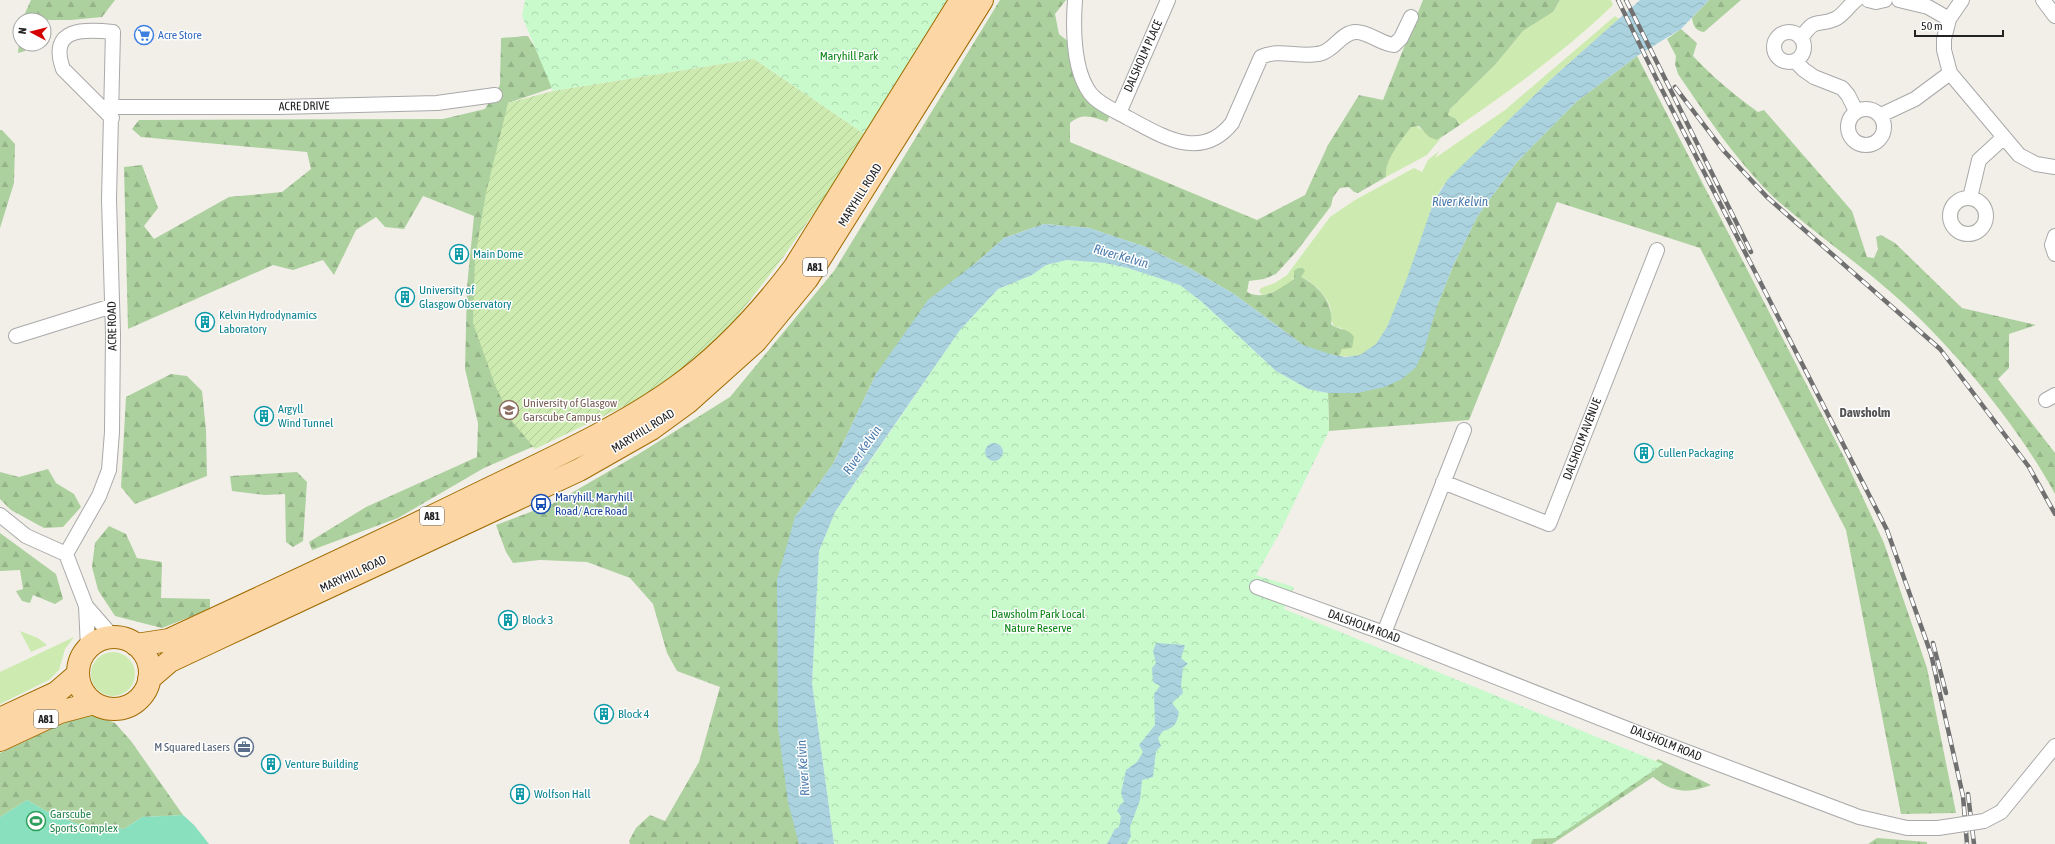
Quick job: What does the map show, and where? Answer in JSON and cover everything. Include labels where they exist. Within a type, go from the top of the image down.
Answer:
[{"type":"main road","name":"MARYHILL ROAD","points":[[149,679],[170,661],[579,470],[651,429],[688,402],[756,341],[794,296],[826,250],[961,0]]},
{"type":"main road","name":"MARYHILL ROAD","points":[[136,645],[169,640],[396,534],[572,447],[643,409],[675,388],[714,356],[773,296],[982,0]]},
{"type":"main road","name":"A81","points":[[113,638],[129,641],[136,645]]},
{"type":"main road","points":[[94,703],[82,690],[78,674],[79,664],[88,648],[104,639],[113,638]]},
{"type":"main road","points":[[136,645],[144,654],[149,666],[149,679]]},
{"type":"main road","name":"A81","points":[[0,719],[56,693],[78,674]]},
{"type":"main road","name":"A81","points":[[0,740],[60,712],[94,703],[109,709],[126,707],[141,697],[149,679]]},
{"type":"street","points":[[1075,0],[1073,22],[1076,51],[1081,72],[1090,93],[1100,102],[1119,113],[1176,141],[1199,143],[1210,141],[1218,137],[1232,123],[1261,57],[1274,54],[1307,55],[1324,52],[1333,48],[1344,36],[1357,32],[1394,45],[1401,38],[1411,18]]},
{"type":"street","name":"DALSHOLM PLACE","points":[[1119,113],[1168,0]]},
{"type":"street","points":[[1802,37],[1808,27],[1815,22],[1835,20],[1856,0]]},
{"type":"street","points":[[1868,0],[1876,2],[1885,0]]},
{"type":"street","points":[[1899,0],[1928,7],[1949,19]]},
{"type":"street","points":[[1962,0],[1949,19],[1944,50],[1950,73],[2003,138],[2024,160],[2036,164],[2055,167]]},
{"type":"street","points":[[2043,0],[2055,16]]},
{"type":"street","name":"ACRE ROAD","points":[[66,554],[99,496],[109,470],[112,432],[110,199],[112,112],[113,32],[90,29],[80,30],[69,35],[63,42],[60,60],[68,75],[112,112]]},
{"type":"street","points":[[1795,61],[1804,51],[1802,37],[1792,31],[1781,34],[1774,43],[1774,48],[1779,58],[1784,61],[1795,61],[1814,77],[1842,88],[1856,112]]},
{"type":"street","points":[[1881,115],[1915,99],[1950,73]]},
{"type":"street","name":"ACRE DRIVE","points":[[112,112],[437,103],[495,95]]},
{"type":"street","points":[[1869,108],[1881,115],[1885,130],[1881,138],[1875,143],[1868,145],[1860,144],[1853,140],[1849,133],[1848,125],[1850,117],[1856,112],[1869,108]]},
{"type":"street","points":[[1970,198],[1974,175],[1979,160],[2003,138]]},
{"type":"street","points":[[2055,236],[2052,245],[2055,254]]},
{"type":"street","name":"DALSHOLM AVENUE","points":[[1443,482],[1549,524],[1657,250]]},
{"type":"street","points":[[16,336],[112,306]]},
{"type":"street","points":[[1384,633],[1464,430]]},
{"type":"street","points":[[0,514],[26,536],[66,554],[86,606],[88,648]]},
{"type":"street","name":"DALSHOLM ROAD","points":[[1257,587],[1384,633],[1658,741],[1859,817],[1907,828],[1938,828],[1984,821],[2001,812],[2055,746]]},
{"type":"street","points":[[86,606],[113,638]]},
{"type":"green space","points":[[31,0],[115,0],[102,17],[52,20],[52,12],[26,12]]},
{"type":"green space","name":"Maryhill Park","points":[[525,0],[951,0],[867,136],[754,59],[553,91],[522,16]]},
{"type":"green space","points":[[1000,0],[1066,0],[1055,14],[1059,34],[1070,43],[1074,64],[1110,115],[1107,122],[1088,116],[1079,118],[1070,123],[1070,142],[1257,220],[1305,195],[1328,145],[1359,95],[1383,100],[1423,0],[1560,0],[1553,12],[1523,31],[1495,65],[1450,109],[1448,115],[1456,119],[1460,125],[1437,140],[1429,137],[1419,126],[1411,127],[1391,157],[1386,171],[1386,177],[1358,193],[1354,192],[1349,187],[1340,188],[1333,197],[1331,206],[1296,252],[1276,274],[1264,279],[1249,281],[1247,292],[1260,295],[1272,293],[1294,279],[1294,271],[1298,268],[1303,268],[1305,271],[1301,277],[1314,285],[1328,302],[1331,324],[1337,328],[1346,330],[1354,337],[1352,348],[1342,349],[1339,356],[1323,353],[1303,345],[1234,294],[1191,269],[1146,247],[1089,228],[1044,224],[1004,238],[978,261],[876,374],[833,464],[795,517],[797,833],[799,844],[630,844],[629,841],[636,828],[650,815],[665,821],[699,762],[720,687],[677,671],[667,653],[653,604],[630,578],[587,562],[540,560],[513,563],[506,552],[496,525],[554,503],[637,455],[730,397],[834,271]]},
{"type":"green space","points":[[1560,0],[1611,0],[1613,5],[1577,38],[1539,68],[1460,125],[1459,122],[1448,115],[1450,109],[1495,65],[1523,31],[1553,12]]},
{"type":"green space","points":[[1709,0],[1741,0],[1704,32],[1699,31],[1695,28],[1692,18]]},
{"type":"green space","points":[[1615,16],[1619,19],[1549,81],[1442,187],[1434,201],[1398,305],[1379,341],[1369,351],[1355,356],[1339,356],[1340,350],[1347,347],[1342,328],[1335,327],[1333,325],[1328,301],[1316,286],[1306,279],[1295,276],[1286,286],[1263,295],[1259,292],[1261,288],[1275,283],[1287,275],[1330,217],[1355,200],[1414,168],[1422,172],[1428,160],[1439,151],[1435,158],[1505,110]]},
{"type":"green space","points":[[1681,29],[1697,43],[1693,56],[1716,78],[1758,112],[1764,110],[1852,211],[1867,257],[1874,258],[1878,249],[1876,237],[1881,235],[1895,243],[1962,308],[2036,325],[2009,334],[2009,368],[1998,379],[2055,453],[2055,494],[2023,441],[1983,388],[1939,338],[1880,283],[1779,202],[1764,188],[1737,157],[1678,74],[1675,64],[1676,56],[1667,39]]},
{"type":"green space","points":[[528,36],[558,86],[508,103],[560,435],[484,468],[398,518],[312,550],[309,542],[366,507],[477,457],[478,423],[465,369],[467,287],[474,216],[423,196],[404,229],[385,227],[376,217],[356,230],[334,275],[323,260],[293,270],[273,265],[128,329],[124,167],[142,165],[158,208],[144,226],[154,239],[229,197],[282,192],[311,169],[307,152],[141,137],[132,129],[139,120],[443,119],[485,109],[500,85],[501,38]]},
{"type":"green space","points":[[1637,56],[1845,459],[1884,543],[1927,668],[1956,813],[1901,814],[1846,530],[1700,248],[1557,202],[1469,420],[1329,431],[1328,393],[1357,393],[1437,306],[1453,266],[1477,217],[1516,163],[1576,102]]},
{"type":"green space","points":[[754,59],[867,136],[784,256],[728,329],[664,387],[535,449],[512,421],[495,385],[473,323],[475,258],[486,193],[508,103],[553,91]]},
{"type":"green space","points":[[1415,125],[1437,140],[1441,138],[1427,155],[1386,177],[1387,164],[1390,158],[1398,144],[1411,127]]},
{"type":"green space","points":[[0,130],[2,130],[15,144],[14,183],[0,228]]},
{"type":"green space","name":"Dawsholm Park Local Nature Reserve","points":[[1067,260],[1105,263],[1128,268],[1180,285],[1202,302],[1276,371],[1308,389],[1328,393],[1329,431],[1279,534],[1256,575],[1294,587],[1284,609],[1663,764],[1555,838],[1533,839],[1531,844],[834,844],[812,683],[819,551],[835,512],[960,330],[998,289],[1032,275],[1046,265]]},
{"type":"green space","points":[[171,374],[187,376],[202,391],[206,430],[207,476],[135,504],[121,487],[126,397]]},
{"type":"green space","points":[[48,469],[56,483],[74,494],[81,507],[63,527],[44,528],[11,510],[0,499],[0,472],[19,477]]},
{"type":"green space","points":[[297,472],[307,482],[303,541],[293,547],[286,542],[285,494],[265,495],[232,491],[230,476]]},
{"type":"green space","points":[[109,526],[126,534],[137,558],[162,562],[161,598],[210,599],[210,609],[162,628],[115,616],[98,590],[92,567],[95,543]]},
{"type":"green space","points":[[0,533],[56,574],[63,599],[55,604],[33,595],[30,603],[22,601],[16,591],[23,589],[20,570],[0,571]]},
{"type":"green space","points":[[20,631],[38,638],[47,645],[31,652]]},
{"type":"green space","points":[[74,637],[65,649],[59,670],[49,680],[0,704],[0,672]]},
{"type":"green space","points":[[109,652],[117,652],[129,658],[135,670],[135,678],[129,690],[117,696],[109,696],[97,690],[91,678],[91,670],[97,658]]},
{"type":"green space","points":[[96,715],[115,723],[131,741],[183,815],[142,817],[124,829],[83,826],[48,812],[27,800],[0,817],[0,753],[77,717]]},
{"type":"green space","points":[[1658,759],[1711,785],[1688,791],[1674,789],[1653,777],[1552,844],[1495,844],[1642,775]]},
{"type":"green space","name":"Garscube Sports Complex","points":[[27,800],[48,812],[83,826],[124,829],[142,817],[183,815],[194,825],[209,844],[0,844],[0,817]]},
{"type":"green space","points":[[1877,838],[1927,842],[1927,844],[1868,844]]},
{"type":"water","name":"River Kelvin","points":[[1640,0],[1709,0],[1681,29],[1637,56],[1576,102],[1516,163],[1477,217],[1453,266],[1437,306],[1424,350],[1416,367],[1402,379],[1385,387],[1357,393],[1328,393],[1308,389],[1276,371],[1202,302],[1180,285],[1128,268],[1105,263],[1067,260],[1046,265],[1032,275],[998,289],[960,330],[866,466],[835,512],[819,551],[812,683],[834,844],[799,844],[788,802],[778,728],[777,580],[795,517],[833,464],[876,374],[928,300],[978,261],[1004,238],[1044,224],[1089,228],[1146,247],[1191,269],[1234,294],[1303,345],[1333,355],[1346,357],[1360,355],[1376,344],[1387,327],[1407,278],[1434,201],[1448,179],[1549,81]]},
{"type":"water","points":[[994,443],[1000,446],[1003,452],[1000,458],[994,461],[988,458],[985,452],[988,446]]},
{"type":"water","points":[[1156,643],[1185,645],[1181,658],[1188,664],[1183,668],[1181,686],[1183,693],[1172,703],[1179,712],[1173,727],[1163,731],[1158,738],[1161,746],[1156,751],[1153,777],[1142,780],[1140,800],[1130,827],[1131,836],[1127,844],[1107,844],[1115,829],[1119,827],[1121,816],[1117,811],[1120,805],[1124,802],[1121,793],[1126,770],[1137,762],[1143,752],[1139,745],[1155,725],[1154,694],[1160,686],[1153,682],[1152,668],[1156,663],[1153,651]]},
{"type":"railway","points":[[1618,0],[1658,82],[1887,530],[1931,654],[1963,796],[1967,844]]},
{"type":"railway","points":[[1626,0],[1751,252]]},
{"type":"railway","points":[[1675,87],[1723,150],[1767,197],[1940,349],[2029,467],[2055,514]]},
{"type":"railway","points":[[1933,643],[1946,693]]},
{"type":"railway","points":[[1968,794],[1974,844]]},
{"type":"place","name":"Acre Store","points":[[144,35]]},
{"type":"place","name":"Main Dome","points":[[459,254]]},
{"type":"place","name":"University of Glasgow Observatory","points":[[405,297]]},
{"type":"place","name":"Kelvin Hydrodynamics Laboratory","points":[[205,322]]},
{"type":"place","name":"University of Glasgow Garscube Campus","points":[[509,410]]},
{"type":"place","name":"Argyll Wind Tunnel","points":[[264,416]]},
{"type":"place","name":"Cullen Packaging","points":[[1644,453]]},
{"type":"place","name":"Maryhill, Maryhill Road/ Acre Road","points":[[541,504]]},
{"type":"place","name":"Block 3","points":[[508,620]]},
{"type":"place","name":"Block 4","points":[[604,714]]},
{"type":"place","name":"M Squared Lasers","points":[[244,747]]},
{"type":"place","name":"Venture Building","points":[[271,764]]},
{"type":"place","name":"Wolfson Hall","points":[[520,794]]},
{"type":"place","name":"Garscube Sports Complex","points":[[36,821]]},
{"type":"district","name":"Dawsholm","points":[[1865,412]]}]
